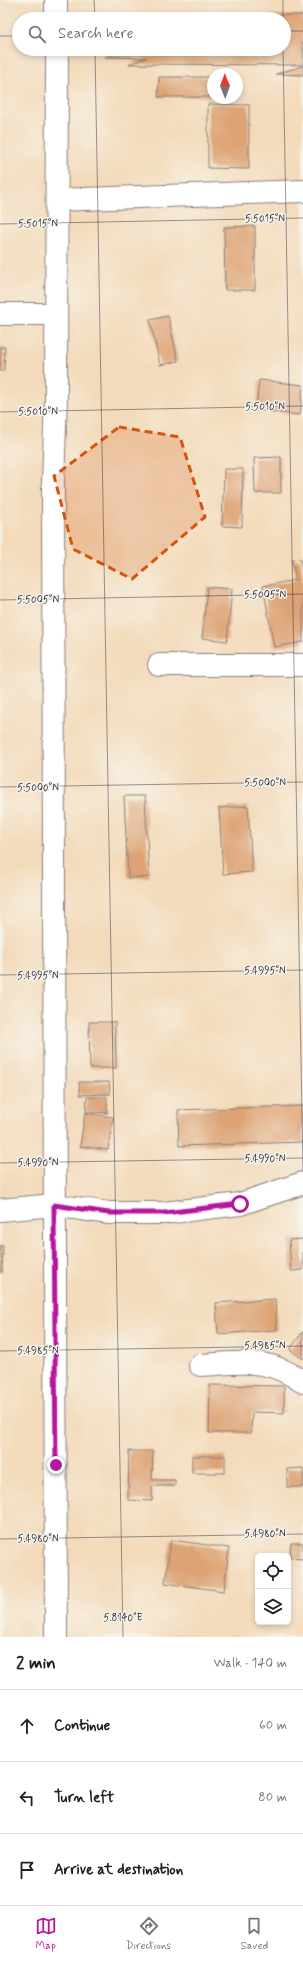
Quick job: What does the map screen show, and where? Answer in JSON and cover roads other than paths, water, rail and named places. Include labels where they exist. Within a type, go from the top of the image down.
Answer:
[{"type":"street","points":[[56,0],[56,12]]},
{"type":"street","points":[[56,1637],[54,1205],[56,970],[53,483],[56,397],[55,314],[58,200],[57,56]]},
{"type":"street","points":[[58,200],[303,191]]},
{"type":"street","points":[[0,314],[55,314]]},
{"type":"street","points":[[159,665],[303,665]]},
{"type":"street","points":[[0,1210],[54,1205],[109,1213],[164,1213],[240,1204],[303,1183]]},
{"type":"street","points":[[200,1365],[259,1363],[287,1371],[303,1382]]}]
